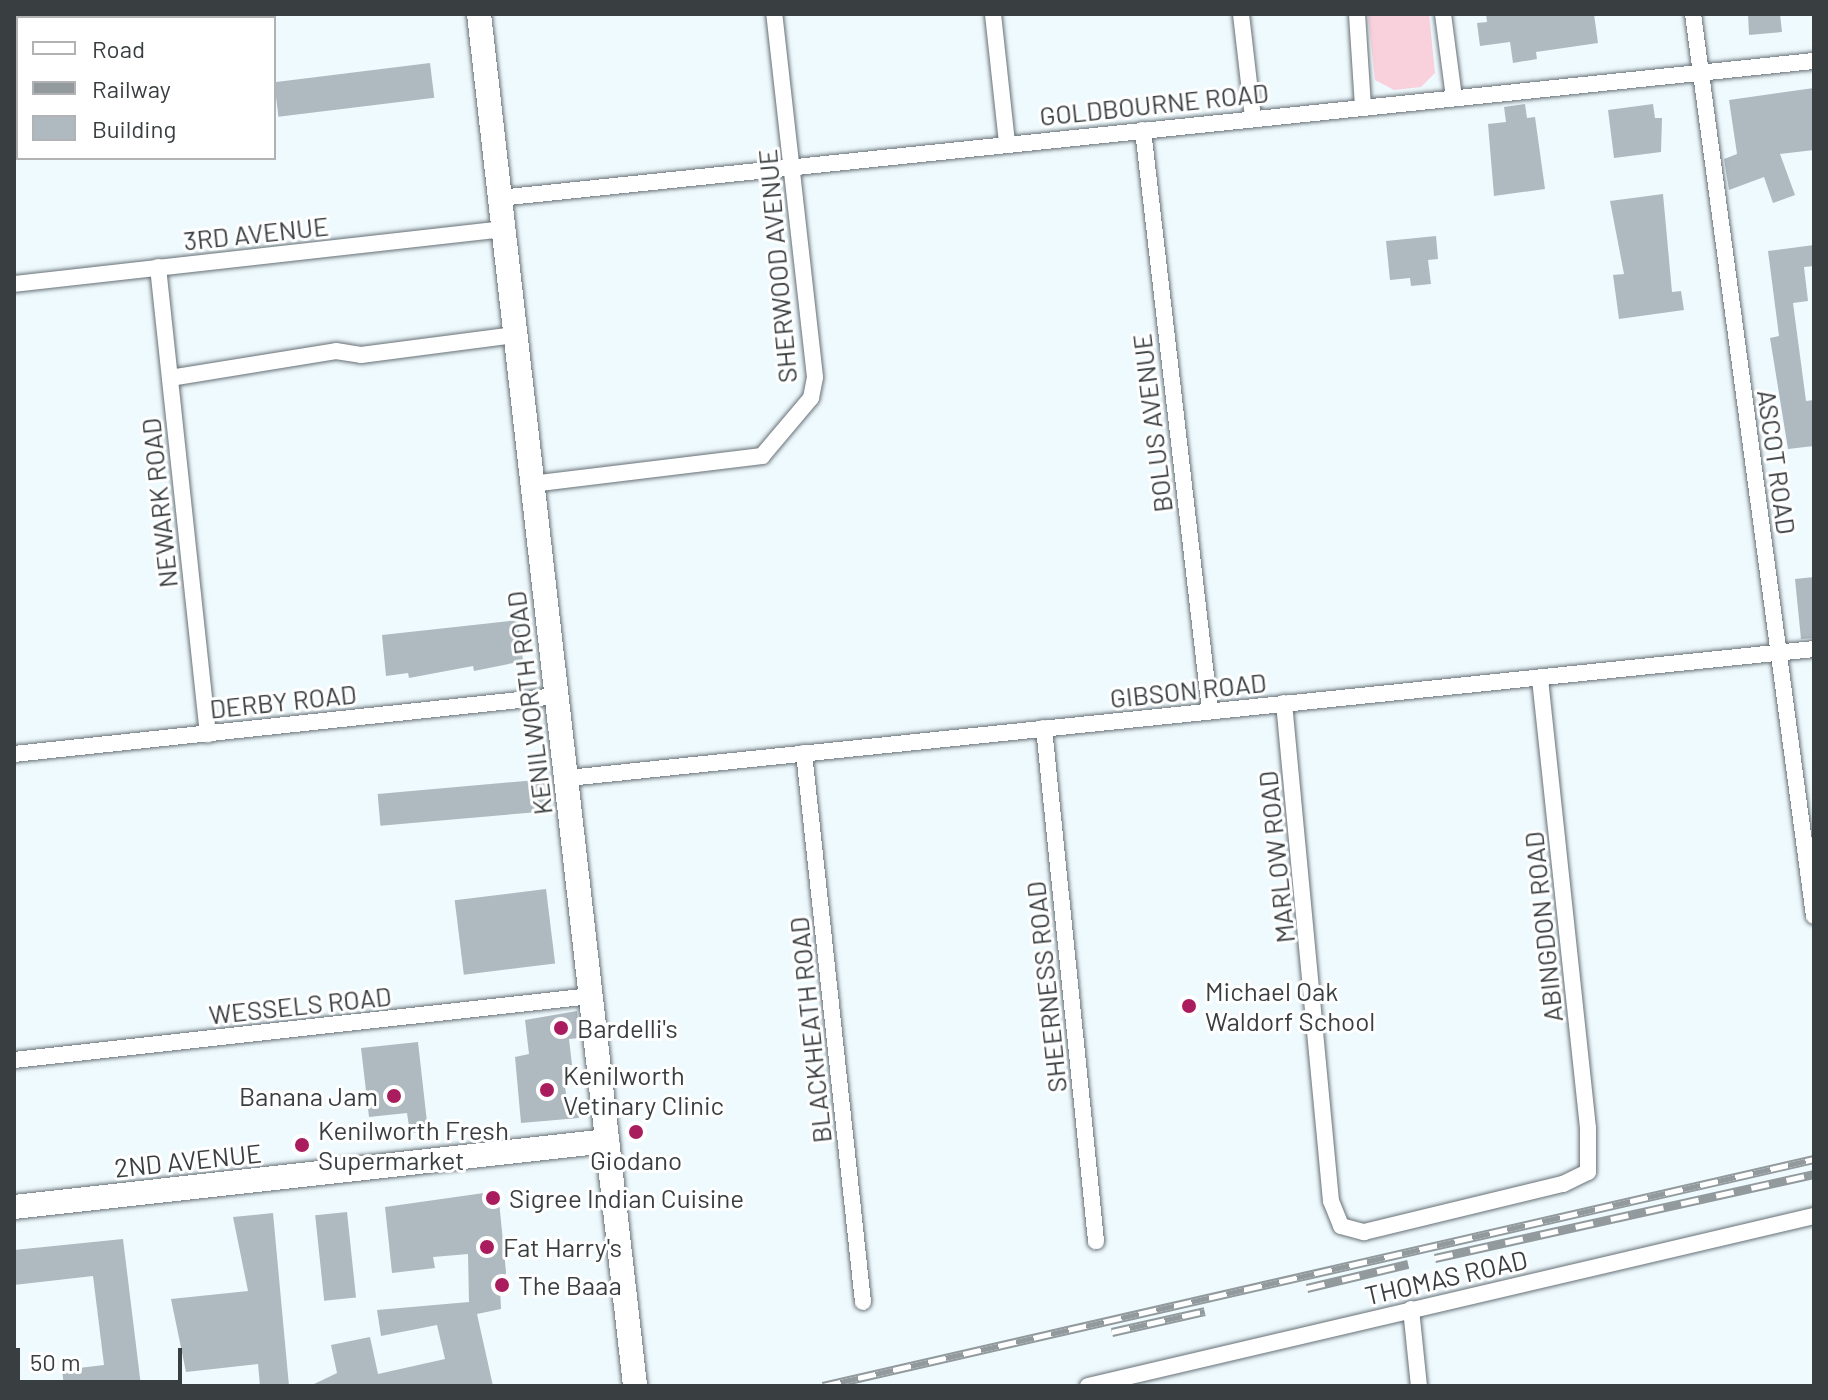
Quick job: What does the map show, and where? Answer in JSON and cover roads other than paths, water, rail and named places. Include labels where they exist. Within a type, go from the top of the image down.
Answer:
[{"type":"street","name":"KENILWORTH ROAD","points":[[479,14],[635,1386]]},
{"type":"street","name":"SHERWOOD AVENUE","points":[[531,484],[756,457],[770,450],[816,385],[774,14]]},
{"type":"street","points":[[993,14],[1007,143]]},
{"type":"street","points":[[1241,14],[1253,118]]},
{"type":"street","points":[[1357,14],[1363,106]]},
{"type":"street","points":[[1443,14],[1454,97]]},
{"type":"street","name":"ASCOT ROAD","points":[[1693,14],[1814,916]]},
{"type":"street","name":"GOLDBOURNE ROAD","points":[[499,198],[1814,61]]},
{"type":"street","name":"BOLUS AVENUE","points":[[1143,130],[1210,711]]},
{"type":"street","name":"3RD AVENUE","points":[[14,284],[503,229]]},
{"type":"street","name":"NEWARK ROAD","points":[[158,267],[208,734]]},
{"type":"street","points":[[170,378],[336,351],[361,355],[515,335]]},
{"type":"street","name":"GIBSON ROAD","points":[[568,778],[1814,649]]},
{"type":"street","name":"ABINGDON ROAD","points":[[1540,678],[1588,1128],[1588,1172]]},
{"type":"street","name":"DERBY ROAD","points":[[14,754],[557,696]]},
{"type":"street","name":"MARLOW ROAD","points":[[1284,703],[1334,1216],[1351,1231],[1364,1232],[1563,1184],[1588,1172]]},
{"type":"street","name":"SHEERNESS ROAD","points":[[1044,728],[1096,1241]]},
{"type":"street","name":"BLACKHEATH ROAD","points":[[804,753],[863,1302]]},
{"type":"street","name":"WESSELS ROAD","points":[[14,1060],[591,996]]},
{"type":"street","name":"2ND AVENUE","points":[[14,1207],[607,1141]]},
{"type":"street","name":"THOMAS ROAD","points":[[1088,1386],[1814,1216]]},
{"type":"street","points":[[1411,1309],[1419,1386]]},
{"type":"railway","points":[[823,1386],[1814,1159]]},
{"type":"railway","points":[[1435,1258],[1814,1174]]},
{"type":"railway","points":[[1307,1288],[1408,1264]]},
{"type":"railway","points":[[1112,1332],[1205,1311]]},
{"type":"place","name":"Michael Oak Waldorf School","points":[[1189,1006]]},
{"type":"place","name":"Bardelli's","points":[[561,1028]]},
{"type":"place","name":"Kenilworth Vetinary Clinic","points":[[547,1090]]},
{"type":"place","name":"Banana Jam","points":[[394,1096]]},
{"type":"place","name":"Giodano","points":[[636,1132]]},
{"type":"place","name":"Kenilworth Fresh Supermarket","points":[[302,1145]]},
{"type":"place","name":"Sigree Indian Cuisine","points":[[493,1198]]},
{"type":"place","name":"Fat Harry's","points":[[487,1247]]},
{"type":"place","name":"The Baaa","points":[[502,1285]]}]
